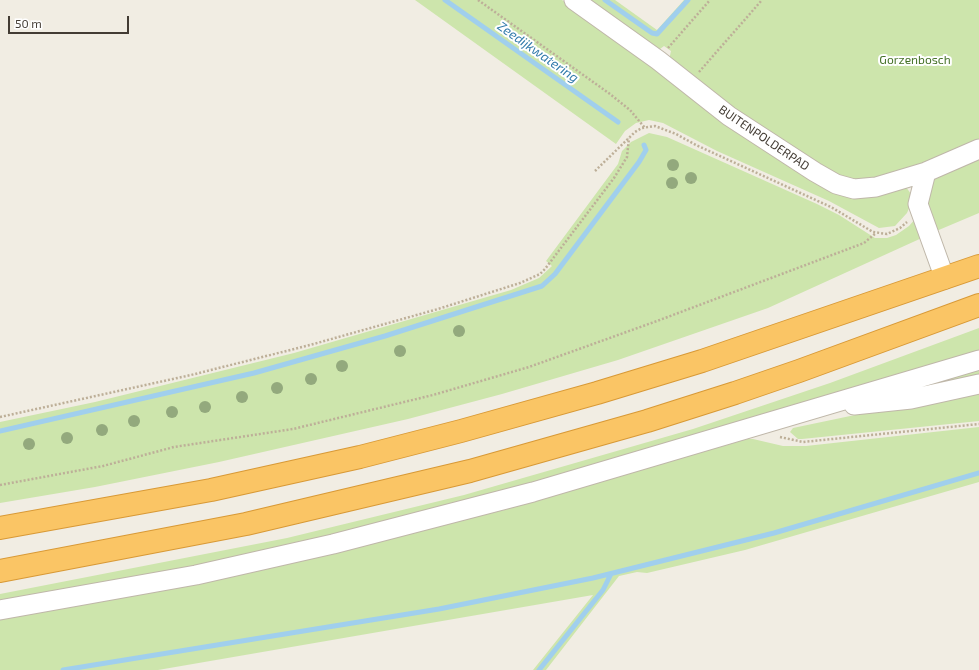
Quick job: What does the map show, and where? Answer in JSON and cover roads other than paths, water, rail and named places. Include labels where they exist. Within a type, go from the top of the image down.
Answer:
[{"type":"highway","points":[[0,528],[211,490],[360,457],[461,431],[662,373],[945,279],[979,266]]},
{"type":"highway","points":[[0,571],[246,524],[477,469],[648,421],[799,371],[979,305]]},
{"type":"street","name":"BUITENPOLDERPAD","points":[[574,0],[658,60],[729,116],[836,184],[854,189],[865,189],[895,182],[926,172],[979,149]]},
{"type":"street","points":[[926,172],[918,204],[945,279]]},
{"type":"street","points":[[0,610],[196,576],[333,544],[533,492],[979,360]]},
{"type":"street","points":[[824,406],[877,404],[904,400],[979,384]]},
{"type":"waterway","name":"Zeedijkwatering","points":[[445,0],[618,122]]},
{"type":"waterway","points":[[605,0],[652,33],[657,34],[688,0]]},
{"type":"waterway","points":[[0,431],[254,373],[385,336],[542,286],[555,274],[639,162],[646,150],[644,145]]},
{"type":"waterway","points":[[63,670],[439,609],[593,578],[774,533],[979,473]]},
{"type":"waterway","points":[[539,670],[603,590],[611,574]]},
{"type":"park label","name":"Gorzenbosch","points":[[915,60]]}]
